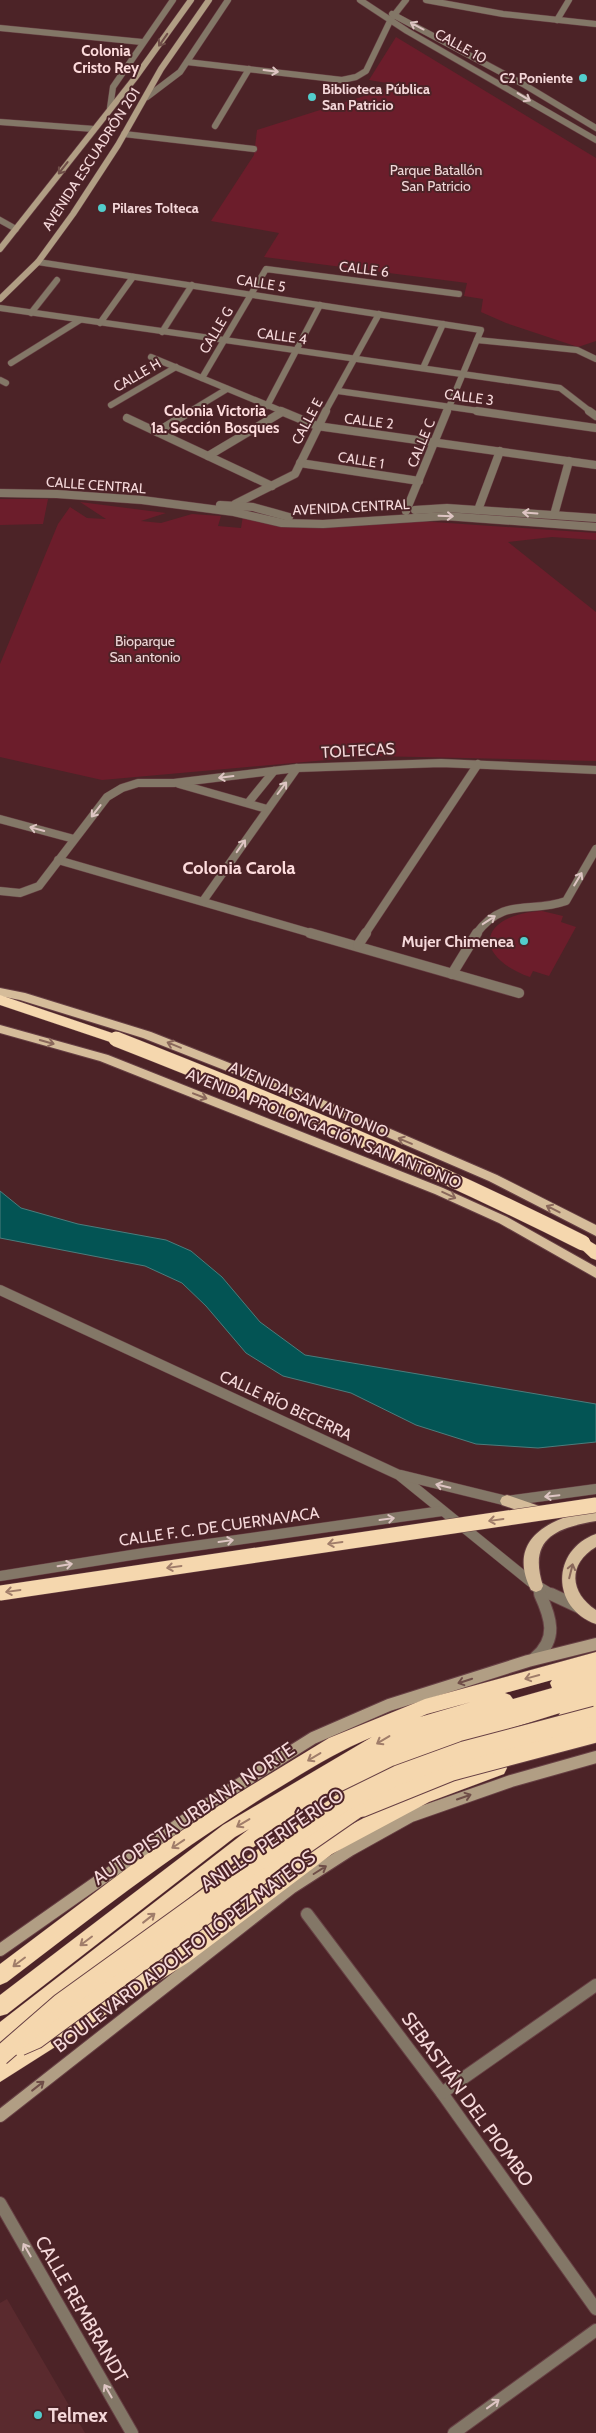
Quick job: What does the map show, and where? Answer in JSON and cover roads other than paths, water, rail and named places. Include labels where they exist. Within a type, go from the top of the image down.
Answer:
[{"type":"highway","name":"AVENIDA SAN ANTONIO","points":[[0,1000],[116,1039],[257,1095],[516,1208],[592,1249]]},
{"type":"highway","points":[[0,1592],[596,1505]]},
{"type":"highway","name":"AUTOPISTA URBANA NORTE","points":[[0,1976],[145,1866],[235,1805],[336,1744],[425,1707],[596,1660]]},
{"type":"highway","name":"ANILLO PERIFÉRICO","points":[[0,2007],[229,1831],[396,1732],[596,1672]]},
{"type":"highway","points":[[4,2049],[291,1807],[403,1744],[522,1704],[596,1683]]},
{"type":"highway","points":[[4,2049],[30,2023],[268,1847],[355,1786],[412,1752],[486,1727],[596,1694]]},
{"type":"highway","name":"ANILLO PERIFÉRICO","points":[[4,2049],[268,1864],[365,1802],[414,1778],[596,1705]]},
{"type":"highway","points":[[4,2049],[61,2003],[291,1836],[334,1808],[398,1775],[464,1751],[596,1716]]},
{"type":"highway","points":[[4,2049],[36,2039],[229,1897],[356,1809],[432,1778],[594,1731]]},
{"type":"highway","points":[[0,2072],[182,1956],[325,1848],[423,1796],[476,1775],[549,1752],[594,1731]]},
{"type":"highway","points":[[355,1786],[361,1768]]},
{"type":"highway","points":[[334,1808],[356,1809]]},
{"type":"main road","name":"AVENIDA ESCUADRÓN 201","points":[[0,249],[110,108],[136,78],[191,0]]},
{"type":"main road","name":"AVENIDA ESCUADRÓN 201","points":[[0,299],[38,262],[73,214],[147,97],[161,70],[210,0]]},
{"type":"main road","name":"AVENIDA PROLONGACIÓN SAN ANTONIO","points":[[0,992],[21,996],[147,1035],[308,1098],[493,1178],[591,1229]]},
{"type":"main road","name":"AVENIDA PROLONGACIÓN SAN ANTONIO","points":[[0,1029],[104,1058],[439,1190],[503,1220],[596,1273]]},
{"type":"main road","points":[[560,1252],[563,1234],[591,1229]]},
{"type":"main road","points":[[507,1501],[556,1515],[577,1517],[596,1515]]},
{"type":"main road","points":[[536,1586],[531,1566],[532,1551],[540,1538],[548,1530],[577,1517]]},
{"type":"main road","points":[[596,1540],[580,1550],[571,1566],[569,1575],[570,1592],[582,1608],[596,1618]]},
{"type":"main road","points":[[0,1950],[208,1804],[313,1738],[390,1705],[528,1661],[596,1644]]},
{"type":"main road","name":"BOULEVARD ADOLFO LÓPEZ MATEOS","points":[[0,2116],[291,1888],[350,1850],[411,1816],[510,1780],[596,1757]]},
{"type":"street","points":[[110,108],[113,87],[142,42],[173,0]]},
{"type":"street","points":[[147,97],[180,72],[228,0]]},
{"type":"street","points":[[360,0],[393,17]]},
{"type":"street","points":[[188,62],[342,80],[356,78],[366,72],[393,17],[406,0]]},
{"type":"street","points":[[426,0],[503,14],[596,24]]},
{"type":"street","points":[[557,20],[568,0]]},
{"type":"street","name":"CALLE 10","points":[[393,17],[523,84],[596,128]]},
{"type":"street","name":"CALLE 10","points":[[393,17],[596,140]]},
{"type":"street","points":[[0,28],[142,42]]},
{"type":"street","points":[[214,126],[248,69]]},
{"type":"street","points":[[0,122],[94,129]]},
{"type":"street","points":[[124,134],[254,149]]},
{"type":"street","points":[[0,220],[16,228]]},
{"type":"street","name":"CALLE 5","points":[[38,262],[481,330]]},
{"type":"street","name":"CALLE 6","points":[[266,269],[458,294]]},
{"type":"street","name":"CALLE G","points":[[202,378],[266,269]]},
{"type":"street","points":[[100,323],[133,277]]},
{"type":"street","points":[[31,313],[57,280]]},
{"type":"street","name":"CALLE H","points":[[162,332],[192,286]]},
{"type":"street","points":[[267,406],[320,305]]},
{"type":"street","name":"CALLE 4","points":[[0,308],[560,388],[596,416]]},
{"type":"street","name":"CALLE E","points":[[233,508],[295,474],[317,426],[356,359],[379,314]]},
{"type":"street","points":[[11,363],[80,320]]},
{"type":"street","points":[[423,368],[444,324]]},
{"type":"street","name":"CALLE C","points":[[406,511],[481,330]]},
{"type":"street","points":[[477,340],[577,350],[596,359]]},
{"type":"street","name":"CALLE 2","points":[[151,357],[317,426],[596,465]]},
{"type":"street","name":"CALLE H","points":[[111,405],[176,367]]},
{"type":"street","points":[[157,432],[227,388]]},
{"type":"street","name":"CALLE 3","points":[[338,391],[596,428]]},
{"type":"street","points":[[208,456],[282,412]]},
{"type":"street","points":[[127,418],[272,486]]},
{"type":"street","points":[[478,510],[500,451]]},
{"type":"street","points":[[554,515],[569,461]]},
{"type":"street","name":"CALLE 1","points":[[300,463],[419,481]]},
{"type":"street","name":"CALLE CENTRAL","points":[[0,493],[62,493],[189,505]]},
{"type":"street","name":"AVENIDA CENTRAL","points":[[189,505],[233,508],[298,518],[368,516],[447,508],[596,518]]},
{"type":"street","name":"AVENIDA CENTRAL","points":[[233,508],[271,521],[299,524],[445,516],[596,527]]},
{"type":"street","name":"TOLTECAS","points":[[74,840],[107,797],[122,788],[138,783],[174,783],[297,768],[408,762],[596,770]]},
{"type":"street","points":[[358,945],[478,764]]},
{"type":"street","points":[[203,901],[297,768]]},
{"type":"street","points":[[248,803],[274,771]]},
{"type":"street","points":[[174,783],[267,809]]},
{"type":"street","points":[[0,819],[74,840],[38,886],[26,892],[13,894],[0,891]]},
{"type":"street","points":[[452,974],[482,924],[501,912],[522,906],[557,905],[566,900],[596,849]]},
{"type":"street","points":[[58,860],[519,993]]},
{"type":"street","name":"CALLE RÍO BECERRA","points":[[0,1290],[399,1475],[536,1586],[562,1601],[582,1608]]},
{"type":"street","points":[[399,1475],[507,1501],[596,1489]]},
{"type":"street","name":"CALLE F. C. DE CUERNAVACA","points":[[0,1576],[144,1552],[442,1511]]},
{"type":"street","name":"CALLE RÍO BECERRA","points":[[528,1661],[544,1650],[551,1636],[546,1606],[536,1586]]},
{"type":"street","name":"SEBASTIÁN DEL PIOMBO","points":[[307,1914],[442,2093],[596,2309]]},
{"type":"street","points":[[442,2093],[596,1985]]},
{"type":"street","name":"CALLE REMBRANDT","points":[[0,2203],[132,2433]]},
{"type":"street","points":[[454,2433],[596,2330]]},
{"type":"water","points":[[0,1191],[21,1208],[78,1224],[166,1240],[191,1251],[222,1277],[260,1322],[305,1355],[596,1404],[596,1442],[538,1448],[476,1444],[416,1425],[351,1393],[283,1376],[246,1353],[206,1306],[182,1283],[145,1266],[0,1238]]},
{"type":"place","name":"C2 Poniente","points":[[583,78]]},
{"type":"place","name":"Biblioteca Pública San Patricio","points":[[312,97]]},
{"type":"place","name":"Pilares Tolteca","points":[[102,208]]},
{"type":"place","name":"Mujer Chimenea","points":[[524,941]]},
{"type":"place","name":"Telmex","points":[[38,2415]]},
{"type":"district","name":"Colonia Cristo Rey","points":[[106,60]]},
{"type":"district","name":"Colonia Victoria 1a. Sección Bosques","points":[[215,420]]},
{"type":"district","name":"Colonia Carola","points":[[239,868]]},
{"type":"park label","name":"Parque Batallón San Patricio","points":[[436,178]]},
{"type":"park label","name":"Bioparque San antonio","points":[[145,650]]}]
